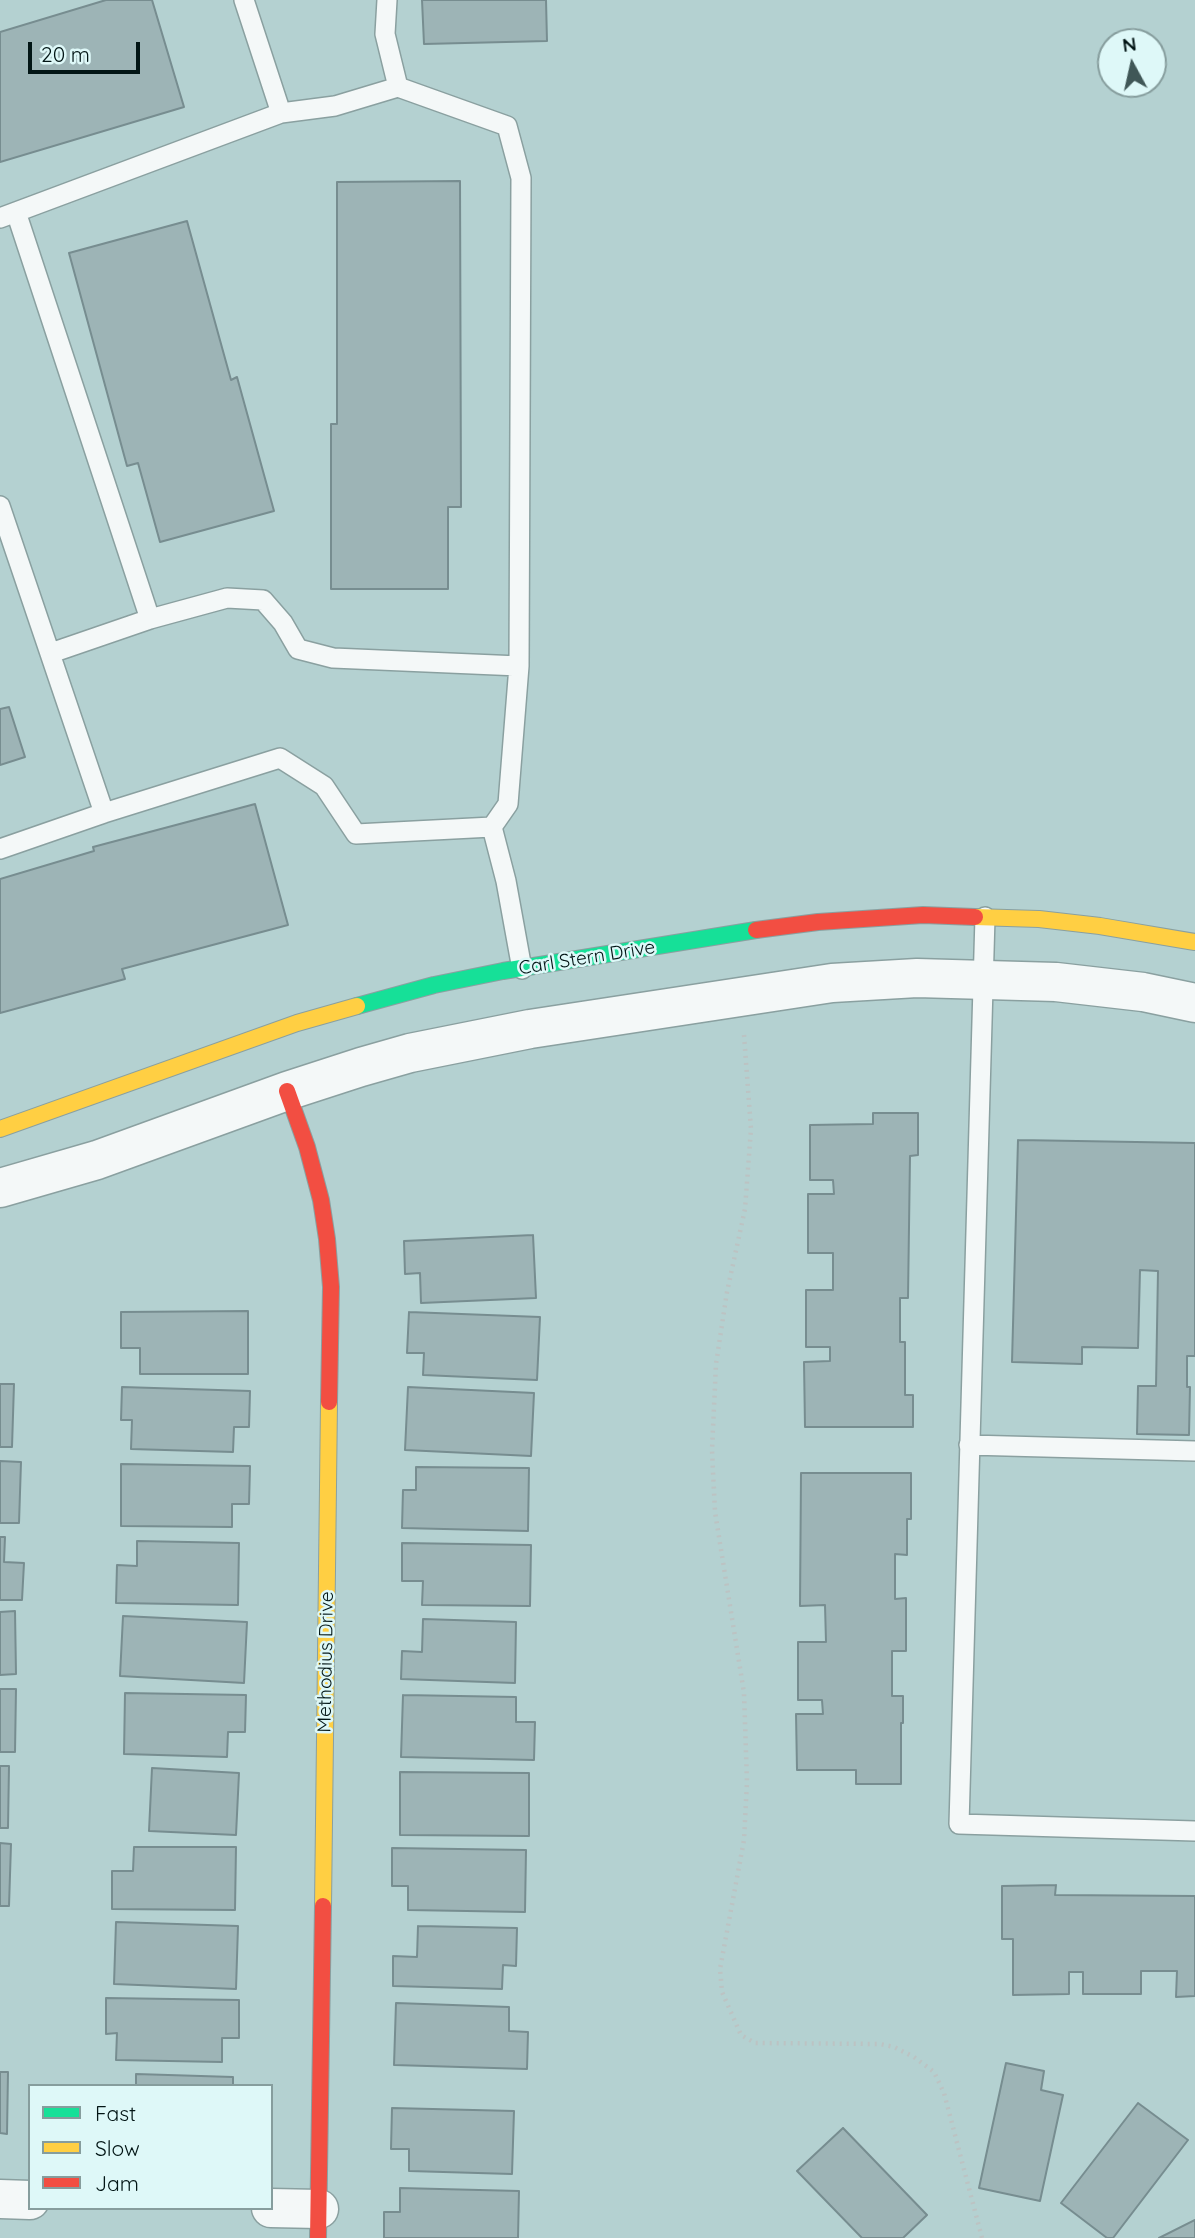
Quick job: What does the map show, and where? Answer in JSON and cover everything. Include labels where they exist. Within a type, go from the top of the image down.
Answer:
[{"type":"street","name":"Carl Stern Drive","points":[[0,1129],[297,1023],[434,985],[762,929],[818,922],[923,915],[1039,919],[1195,942]]},
{"type":"street","points":[[0,1188],[97,1160],[287,1091],[410,1053],[530,1029],[832,983],[917,978],[1056,982],[1143,992],[1195,1003]]},
{"type":"street","name":"Methodius Drive","points":[[287,1091],[307,1147],[321,1200],[331,1287],[319,2224]]},
{"type":"street","points":[[0,2199],[28,2200]]},
{"type":"street","points":[[273,2209],[319,2224]]},
{"type":"lane","points":[[244,0],[281,113]]},
{"type":"lane","points":[[387,0],[385,34],[398,87]]},
{"type":"lane","points":[[150,619],[8,215],[281,113],[335,106],[398,87],[507,126],[521,178],[519,666],[508,804],[492,827],[506,881],[522,969]]},
{"type":"lane","points":[[0,506],[104,813]]},
{"type":"lane","points":[[51,653],[150,619],[227,598],[263,600],[283,623],[298,649],[333,657],[519,666]]},
{"type":"lane","points":[[0,849],[280,758],[324,786],[356,834],[492,827]]},
{"type":"lane","points":[[985,917],[958,1824],[1195,1831]]},
{"type":"lane","points":[[970,1446],[1195,1451]]},
{"type":"path","points":[[743,1030],[751,1129],[745,1209],[727,1292],[716,1364],[712,1450],[715,1512],[744,1693],[747,1782],[744,1840],[720,1969],[722,1992],[741,2035],[755,2043],[880,2044],[894,2047],[914,2057],[934,2073],[944,2093],[982,2238]]},
{"type":"building","points":[[106,0],[152,0],[184,107],[0,162],[0,32]]},
{"type":"building","points":[[422,0],[546,0],[547,41],[424,44]]},
{"type":"building","points":[[460,181],[461,507],[448,507],[448,589],[331,589],[331,424],[337,424],[337,182]]},
{"type":"building","points":[[187,221],[231,380],[237,377],[274,511],[160,542],[138,463],[127,466],[69,253]]},
{"type":"building","points":[[9,707],[25,757],[0,765],[0,709]]},
{"type":"building","points":[[255,804],[288,925],[122,969],[125,979],[0,1013],[0,879],[94,851],[93,847]]},
{"type":"building","points":[[873,1113],[918,1113],[918,1155],[910,1156],[908,1298],[900,1298],[900,1342],[905,1342],[905,1395],[913,1395],[913,1427],[805,1427],[804,1362],[830,1361],[830,1347],[806,1347],[806,1290],[833,1290],[833,1253],[808,1253],[808,1194],[834,1194],[833,1180],[810,1180],[810,1125],[873,1124]]},
{"type":"building","points":[[1018,1140],[1195,1143],[1195,1356],[1187,1356],[1187,1387],[1190,1387],[1189,1435],[1137,1434],[1138,1386],[1156,1386],[1158,1271],[1140,1270],[1138,1348],[1082,1347],[1082,1364],[1012,1362]]},
{"type":"building","points":[[533,1235],[536,1298],[421,1303],[420,1273],[405,1274],[404,1241]]},
{"type":"building","points":[[248,1311],[248,1374],[140,1374],[140,1348],[121,1348],[121,1312]]},
{"type":"building","points":[[409,1312],[540,1317],[537,1380],[423,1375],[424,1353],[407,1353]]},
{"type":"building","points":[[0,1384],[14,1384],[12,1447],[0,1447]]},
{"type":"building","points":[[122,1387],[250,1391],[249,1427],[234,1427],[233,1452],[131,1449],[132,1420],[121,1420]]},
{"type":"building","points":[[408,1387],[534,1393],[531,1456],[405,1450]]},
{"type":"building","points":[[0,1461],[21,1462],[19,1523],[0,1523]]},
{"type":"building","points":[[121,1464],[250,1466],[249,1504],[232,1504],[232,1527],[121,1526]]},
{"type":"building","points":[[416,1467],[529,1468],[528,1531],[402,1528],[403,1490],[416,1490]]},
{"type":"building","points":[[801,1473],[911,1473],[911,1519],[907,1519],[907,1555],[895,1554],[895,1599],[906,1598],[906,1651],[892,1651],[892,1696],[903,1696],[901,1784],[856,1784],[856,1770],[797,1770],[796,1714],[823,1714],[822,1700],[798,1700],[798,1642],[826,1642],[825,1605],[800,1606]]},
{"type":"building","points":[[0,1537],[5,1537],[4,1562],[24,1563],[22,1600],[0,1600]]},
{"type":"building","points":[[137,1541],[239,1543],[238,1605],[116,1603],[117,1565],[137,1566]]},
{"type":"building","points":[[402,1543],[531,1545],[530,1606],[422,1605],[423,1581],[402,1581]]},
{"type":"building","points":[[15,1611],[16,1674],[0,1675],[0,1612]]},
{"type":"building","points":[[123,1616],[247,1622],[244,1683],[120,1676]]},
{"type":"building","points":[[423,1619],[516,1622],[515,1683],[401,1679],[402,1651],[422,1652]]},
{"type":"building","points":[[0,1689],[16,1689],[15,1752],[0,1752]]},
{"type":"building","points":[[125,1693],[246,1695],[245,1732],[228,1732],[227,1757],[124,1754]]},
{"type":"building","points":[[403,1695],[516,1697],[516,1722],[535,1722],[534,1760],[401,1757]]},
{"type":"building","points":[[0,1766],[9,1766],[8,1828],[0,1828]]},
{"type":"building","points":[[152,1768],[239,1773],[236,1835],[149,1831]]},
{"type":"building","points":[[400,1772],[529,1773],[529,1836],[400,1835]]},
{"type":"building","points":[[0,1843],[11,1844],[9,1906],[0,1906]]},
{"type":"building","points":[[134,1847],[236,1847],[235,1910],[112,1909],[112,1871],[133,1871]]},
{"type":"building","points":[[392,1848],[526,1850],[525,1912],[408,1910],[408,1886],[392,1886]]},
{"type":"building","points":[[1056,1885],[1055,1895],[1195,1896],[1195,1996],[1176,1997],[1177,1971],[1141,1971],[1141,1994],[1083,1994],[1083,1972],[1069,1972],[1069,1994],[1013,1995],[1013,1939],[1002,1939],[1002,1886]]},
{"type":"building","points":[[116,1922],[238,1926],[236,1989],[114,1984]]},
{"type":"building","points":[[418,1926],[517,1928],[516,1966],[503,1965],[502,1989],[393,1986],[393,1956],[417,1957]]},
{"type":"building","points":[[106,1998],[239,2000],[239,2038],[222,2038],[222,2062],[116,2060],[117,2033],[106,2034]]},
{"type":"building","points":[[396,2003],[509,2007],[509,2031],[528,2032],[527,2069],[394,2065]]},
{"type":"building","points":[[1006,2063],[1044,2071],[1041,2090],[1063,2095],[1040,2201],[979,2188]]},
{"type":"building","points":[[0,2072],[8,2072],[7,2134],[0,2133]]},
{"type":"building","points":[[136,2074],[233,2077],[233,2084],[136,2084]]},
{"type":"building","points":[[1138,2103],[1188,2140],[1113,2238],[1107,2238],[1061,2203]]},
{"type":"building","points":[[392,2108],[514,2111],[512,2174],[409,2171],[409,2149],[391,2149]]},
{"type":"building","points":[[843,2128],[927,2215],[903,2238],[862,2238],[797,2171]]},
{"type":"building","points":[[400,2188],[519,2191],[518,2238],[384,2238],[384,2212],[400,2212]]},
{"type":"building","points":[[1195,2220],[1195,2238],[1159,2238]]},
{"type":"traffic: fast","points":[[357,1006],[434,985],[503,971],[756,930]]},
{"type":"traffic: slow","points":[[975,917],[1039,919],[1195,942]]},
{"type":"traffic: slow","points":[[0,1129],[297,1023],[357,1006]]},
{"type":"traffic: slow","points":[[323,1906],[329,1402]]},
{"type":"traffic: jam","points":[[756,930],[818,922],[923,915],[975,917]]},
{"type":"traffic: jam","points":[[287,1091],[307,1147],[321,1200],[327,1239],[331,1287],[329,1402]]},
{"type":"traffic: jam","points":[[318,2238],[323,1906]]}]
